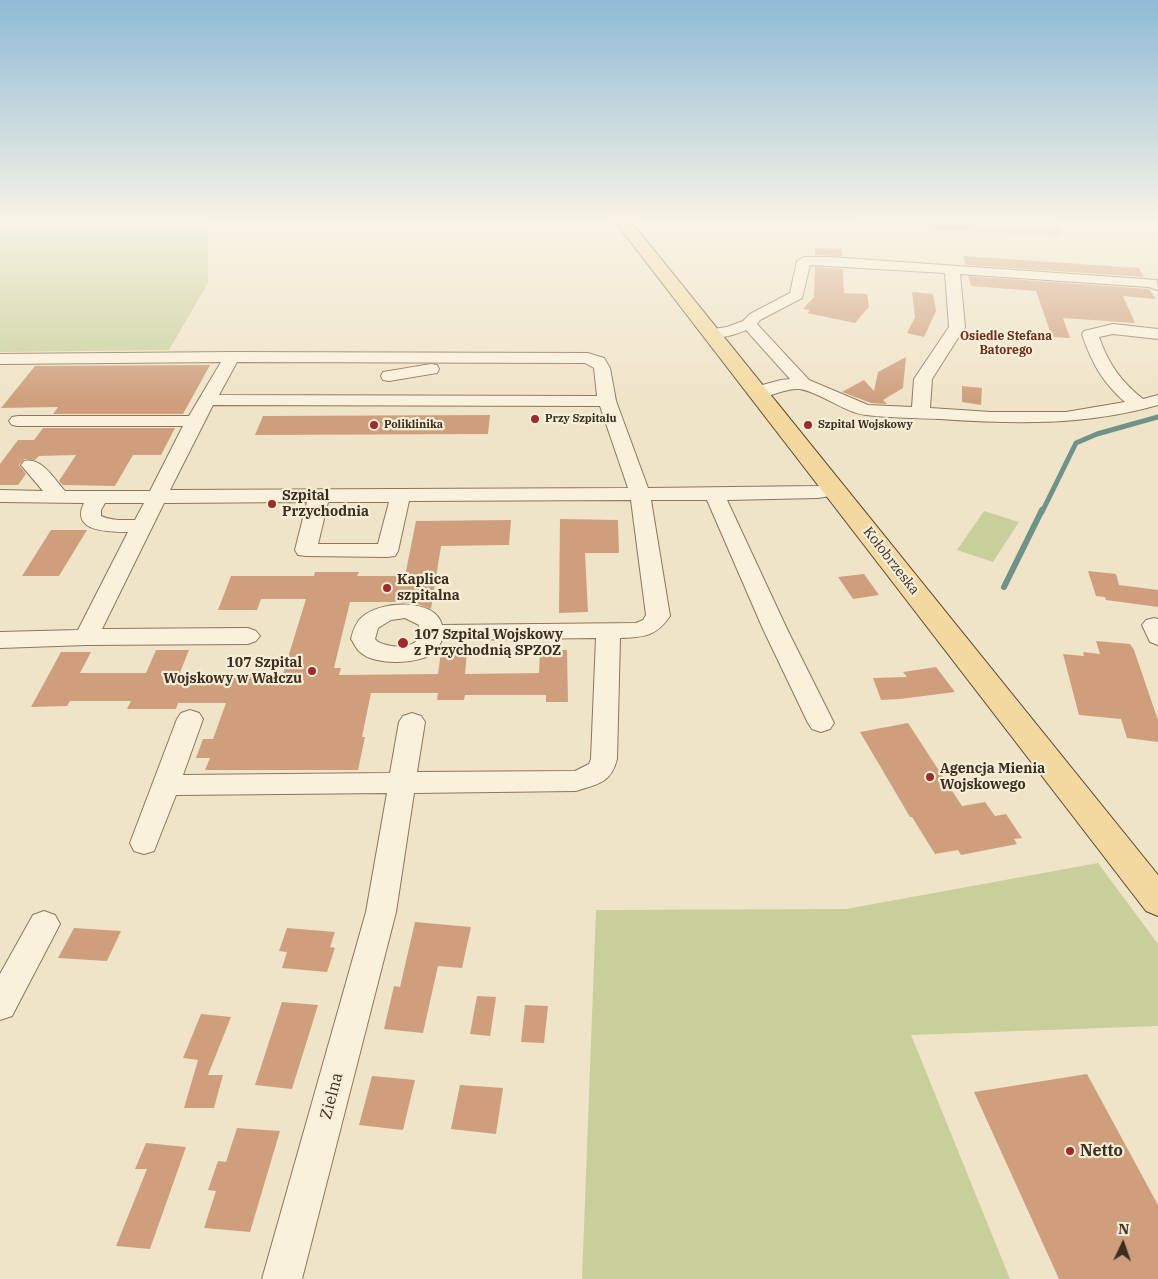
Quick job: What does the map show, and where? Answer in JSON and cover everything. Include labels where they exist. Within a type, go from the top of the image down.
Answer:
[{"type":"main road","name":"Kołobrzeska","points":[[672,283],[1158,901]]},
{"type":"street","points":[[712,333],[729,331],[749,324],[755,317],[797,295],[800,283]]},
{"type":"street","points":[[921,413],[924,379],[957,327],[953,283]]},
{"type":"street","points":[[749,324],[803,384],[865,410],[991,417],[1066,418],[1158,400]]},
{"type":"street","points":[[1140,405],[1120,390],[1097,358],[1090,334],[1113,329],[1158,334]]},
{"type":"street","points":[[86,637],[195,421],[232,357]]},
{"type":"street","points":[[389,376],[463,366],[545,366],[568,357]]},
{"type":"street","points":[[0,359],[568,357],[588,358],[598,362],[602,368],[608,401],[640,495],[658,616],[651,625],[639,630],[433,633]]},
{"type":"street","points":[[757,392],[771,390],[781,385],[803,384]]},
{"type":"street","points":[[208,400],[608,401]]},
{"type":"street","points":[[18,421],[195,421]]},
{"type":"street","points":[[30,465],[60,497]]},
{"type":"street","points":[[0,496],[319,496],[345,488],[401,495],[640,495],[835,490]]},
{"type":"street","points":[[714,494],[775,629],[821,722]]},
{"type":"street","points":[[319,496],[306,550],[387,551],[401,495]]},
{"type":"street","points":[[98,496],[91,510],[91,519],[112,526],[142,526]]},
{"type":"street","points":[[167,784],[576,781],[591,776],[601,769],[604,759],[608,630]]},
{"type":"street","points":[[0,640],[86,637],[248,636]]},
{"type":"street","points":[[144,843],[190,719]]},
{"type":"street","name":"Zielna","points":[[282,1279],[381,912],[412,722]]},
{"type":"street","points":[[0,1004],[44,924]]},
{"type":"green space","points":[[0,283],[208,283],[169,350],[0,352]]},
{"type":"green space","points":[[984,511],[1019,522],[993,562],[957,550]]},
{"type":"green space","points":[[1098,863],[1158,944],[1158,1026],[911,1035],[1010,1279],[582,1279],[596,910],[846,909]]},
{"type":"building","points":[[814,283],[844,283],[844,293],[867,294],[869,307],[855,323],[807,313],[810,310],[803,309],[814,297]]},
{"type":"building","points":[[970,283],[1061,283],[1149,289],[1156,299],[1123,296],[1135,323],[1063,318],[1070,338],[1052,337],[1036,291],[971,286]]},
{"type":"building","points":[[912,292],[933,294],[936,311],[924,337],[907,333],[915,317]]},
{"type":"building","points":[[906,357],[903,388],[883,400],[887,404],[871,403],[842,392],[864,380],[874,391],[878,372]]},
{"type":"building","points":[[210,365],[183,414],[53,414],[58,407],[1,408],[35,366]]},
{"type":"building","points":[[962,386],[982,388],[981,405],[962,402]]},
{"type":"building","name":"Poliklinika","points":[[490,415],[488,434],[255,435],[263,416]]},
{"type":"building","points":[[43,428],[175,428],[161,455],[133,455],[115,486],[63,485],[59,481],[76,455],[39,456],[35,460],[24,459],[19,465],[26,474],[18,485],[0,485],[0,464],[18,440],[34,440]]},
{"type":"building","points":[[560,519],[618,520],[619,553],[585,553],[588,612],[559,613]]},
{"type":"building","name":"107 Szpital Wojskowy w Wałczu","points":[[511,520],[509,545],[441,546],[431,609],[418,604],[400,602],[350,602],[334,668],[341,668],[339,675],[438,674],[441,652],[467,652],[465,674],[539,673],[540,650],[567,650],[568,702],[546,702],[546,695],[465,695],[464,700],[437,700],[438,693],[371,693],[362,737],[365,737],[358,770],[205,770],[210,758],[196,758],[203,739],[213,739],[226,703],[178,703],[176,709],[127,709],[131,701],[70,701],[67,706],[31,707],[61,652],[91,652],[80,673],[146,673],[156,650],[189,650],[179,675],[283,674],[306,599],[261,599],[257,610],[218,610],[231,576],[314,576],[315,572],[359,572],[357,576],[405,576],[416,521]]},
{"type":"building","points":[[51,530],[87,530],[59,576],[22,576]]},
{"type":"building","points":[[1088,571],[1116,574],[1119,585],[1158,590],[1158,607],[1106,600],[1105,597],[1096,596]]},
{"type":"building","points":[[864,574],[879,595],[853,599],[838,577]]},
{"type":"building","points":[[1096,641],[1130,644],[1134,650],[1158,720],[1158,742],[1127,738],[1121,719],[1079,715],[1063,654],[1084,656],[1083,652],[1100,654]]},
{"type":"building","points":[[936,667],[955,692],[881,700],[873,678],[907,677],[903,672]]},
{"type":"building","points":[[908,723],[962,806],[985,802],[995,816],[1006,814],[1022,838],[1014,839],[1017,844],[961,855],[958,850],[935,854],[912,817],[910,817],[860,732]]},
{"type":"building","points":[[415,922],[471,927],[462,968],[438,966],[423,1033],[384,1029],[394,986],[400,987]]},
{"type":"building","points":[[74,928],[121,931],[107,961],[58,958]]},
{"type":"building","points":[[287,928],[335,932],[330,947],[335,948],[327,972],[282,968],[287,952],[279,951]]},
{"type":"building","points":[[477,996],[496,997],[490,1036],[470,1034]]},
{"type":"building","points":[[282,1002],[318,1005],[292,1089],[255,1085]]},
{"type":"building","points":[[525,1005],[548,1006],[544,1043],[521,1042]]},
{"type":"building","points":[[201,1014],[231,1017],[208,1075],[223,1075],[214,1108],[184,1108],[198,1060],[183,1058]]},
{"type":"building","points":[[1087,1074],[1158,1205],[1158,1279],[1059,1279],[974,1092]]},
{"type":"building","points":[[372,1076],[415,1080],[403,1130],[359,1125]]},
{"type":"building","points":[[460,1085],[503,1088],[496,1134],[451,1129]]},
{"type":"building","points":[[237,1128],[280,1131],[250,1232],[204,1228],[216,1191],[208,1190],[218,1161],[226,1162]]},
{"type":"building","points":[[146,1143],[186,1147],[150,1249],[116,1246],[147,1169],[135,1169]]},
{"type":"waterway","points":[[1042,512],[1076,443],[1097,434],[1158,417]]},
{"type":"waterway","points":[[1004,587],[1042,510]]},
{"type":"place","name":"Przy Szpitalu","points":[[535,419]]},
{"type":"place","name":"Poliklinika","points":[[374,425]]},
{"type":"place","name":"Szpital Wojskowy","points":[[808,425]]},
{"type":"place","name":"Szpital Przychodnia","points":[[272,504]]},
{"type":"place","name":"Kaplica szpitalna","points":[[387,588]]},
{"type":"place","name":"107 Szpital Wojskowy z Przychodnią SPZOZ","points":[[403,643]]},
{"type":"place","name":"107 Szpital Wojskowy w Wałczu","points":[[312,671]]},
{"type":"place","name":"Agencja Mienia Wojskowego","points":[[930,777]]},
{"type":"place","name":"Netto","points":[[1070,1151]]},
{"type":"district","name":"Osiedle Stefana Batorego","points":[[1006,344]]}]
